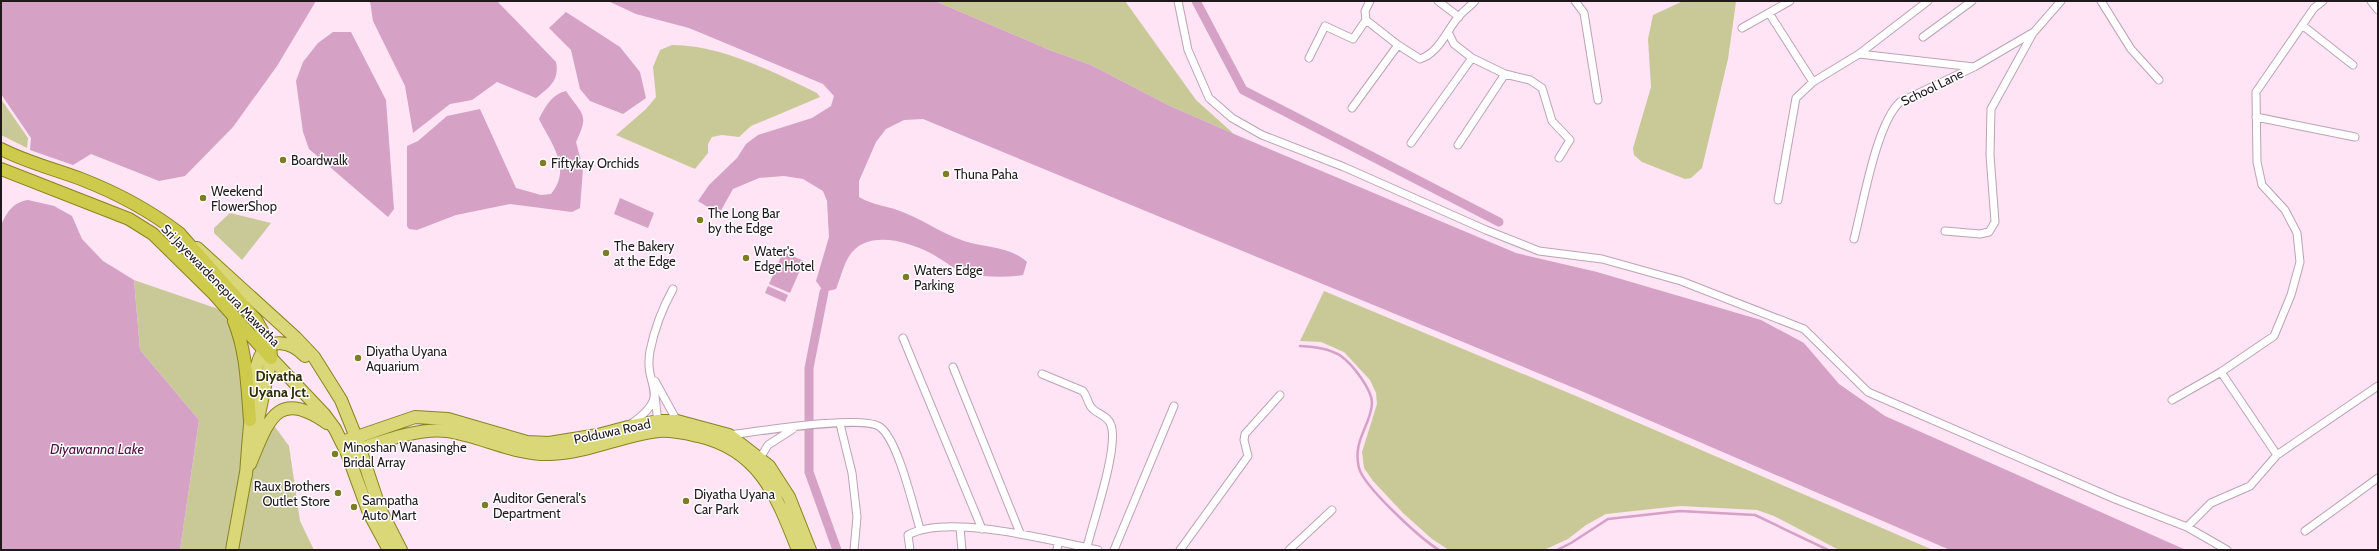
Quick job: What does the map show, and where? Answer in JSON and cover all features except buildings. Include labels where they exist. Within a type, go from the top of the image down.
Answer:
[{"type":"highway","name":"Sri Jayewardenepura Mawatha","points":[[1,150],[80,179],[136,203],[179,233],[256,320],[268,351]]},
{"type":"highway","name":"Sri Jayewardenepura Mawatha","points":[[5,171],[75,196],[129,219],[153,234],[214,294],[230,313],[268,351]]},
{"type":"highway","points":[[230,313],[242,345],[250,420]]},
{"type":"main road","points":[[179,233],[296,338],[314,357],[342,400],[380,509],[401,550]]},
{"type":"main road","points":[[246,475],[250,420],[258,363],[276,342],[288,343],[299,350],[332,385]]},
{"type":"main road","points":[[268,351],[324,414],[334,429],[344,447],[369,513],[389,550]]},
{"type":"main road","points":[[232,550],[268,351]]},
{"type":"main road","points":[[246,475],[266,428],[278,412],[289,408],[304,410],[334,429]]},
{"type":"main road","name":"Polduwa Road","points":[[358,443],[415,417],[448,419],[527,442],[549,443],[598,436],[628,427],[658,426],[709,438],[725,444],[748,460],[761,473],[779,502],[798,550]]},
{"type":"main road","name":"Polduwa Road","points":[[358,443],[422,432],[447,431],[526,453],[550,454],[582,450],[677,421],[729,435],[769,466],[789,497],[810,550]]},
{"type":"main road","points":[[344,447],[358,443]]},
{"type":"street","points":[[1178,1],[1188,50],[1209,98],[1232,118],[1262,135],[1344,167],[1486,230],[1539,251],[1602,258],[1681,281],[1804,330],[1868,392],[2116,499],[2187,527],[2227,550]]},
{"type":"street","points":[[1308,58],[1325,26],[1353,39],[1366,20],[1365,11],[1370,1]]},
{"type":"street","points":[[1438,1],[1459,17]]},
{"type":"street","points":[[1366,20],[1398,46],[1420,59],[1426,58],[1449,34],[1459,17],[1475,1]]},
{"type":"street","points":[[1575,1],[1584,13],[1598,100]]},
{"type":"street","points":[[1742,28],[1790,1]]},
{"type":"street","points":[[1778,200],[1796,98],[1813,82],[1859,54],[1928,1]]},
{"type":"street","points":[[1923,37],[1972,1]]},
{"type":"street","name":"School Lane","points":[[1854,239],[1880,140],[1894,108],[1900,102],[1974,67],[2034,32],[2061,1]]},
{"type":"street","points":[[2101,1],[2131,49],[2160,80]]},
{"type":"street","points":[[2172,400],[2221,372],[2274,336],[2290,295],[2300,262],[2297,233],[2285,210],[2262,185],[2257,162],[2256,92],[2314,8],[2323,1]]},
{"type":"street","points":[[2371,1],[2378,10]]},
{"type":"street","points":[[1769,13],[1813,82]]},
{"type":"street","points":[[2302,25],[2353,65]]},
{"type":"street","points":[[1945,231],[1980,234],[1989,232],[1995,222],[1990,155],[1991,108],[2034,32]]},
{"type":"street","points":[[1449,34],[1454,44],[1472,58],[1505,74],[1530,80],[1542,88],[1552,121],[1570,140],[1559,158]]},
{"type":"street","points":[[1352,108],[1398,46]]},
{"type":"street","points":[[1859,54],[1974,67]]},
{"type":"street","points":[[1411,143],[1472,58]]},
{"type":"street","points":[[1458,145],[1505,74]]},
{"type":"street","points":[[2256,117],[2355,137]]},
{"type":"street","points":[[658,426],[655,396],[650,372],[650,351],[672,289]]},
{"type":"street","points":[[903,338],[982,529]]},
{"type":"street","points":[[953,367],[1020,533]]},
{"type":"street","points":[[650,372],[677,421]]},
{"type":"street","points":[[2221,372],[2277,455]]},
{"type":"street","points":[[910,550],[908,535],[920,529],[960,528],[1020,533],[1093,549],[1111,452],[1111,426],[1108,419],[1092,408],[1083,391],[1042,374]]},
{"type":"street","points":[[2187,527],[2211,503],[2250,486],[2277,455],[2378,386]]},
{"type":"street","points":[[1180,550],[1248,456],[1244,440],[1245,434],[1280,395]]},
{"type":"street","points":[[628,427],[648,412],[655,396]]},
{"type":"street","points":[[1114,550],[1174,406]]},
{"type":"street","points":[[729,435],[858,421],[880,426],[890,437],[906,481],[920,529]]},
{"type":"street","points":[[840,424],[852,473],[857,517],[854,550]]},
{"type":"street","points":[[760,458],[768,445],[797,427]]},
{"type":"street","points":[[2305,531],[2378,478]]},
{"type":"street","points":[[1289,550],[1332,510]]},
{"type":"street","points":[[960,528],[962,550]]},
{"type":"street","points":[[1057,550],[1058,542]]},
{"type":"green space","points":[[935,1],[1125,1],[1196,100],[1234,134],[1168,105],[1091,65],[1052,51]]},
{"type":"green space","points":[[1683,1],[1736,2],[1728,59],[1702,168],[1691,178],[1685,179],[1642,162],[1634,155],[1633,148],[1651,87],[1648,39],[1653,15]]},
{"type":"green space","points":[[672,45],[691,46],[710,50],[747,61],[817,93],[820,97],[751,126],[739,137],[722,135],[712,137],[708,144],[708,153],[695,169],[616,135],[646,109],[656,97],[653,67],[660,50]]},
{"type":"green space","points":[[1,99],[28,138],[27,148],[1,135]]},
{"type":"green space","points":[[230,213],[271,223],[242,260],[214,233],[214,228]]},
{"type":"green space","points":[[134,280],[230,313],[250,420],[270,420],[289,446],[300,521],[314,550],[180,550],[199,420],[140,350]]},
{"type":"green space","points":[[1324,291],[1576,396],[1933,550],[1839,550],[1774,516],[1757,510],[1680,506],[1606,514],[1586,525],[1568,539],[1544,550],[1449,550],[1432,539],[1404,514],[1373,481],[1364,468],[1362,452],[1377,404],[1376,393],[1370,380],[1344,352],[1321,342],[1300,341]]},
{"type":"water","points":[[1,1],[316,1],[277,66],[233,127],[185,176],[159,181],[91,154],[73,165],[30,150],[31,138],[1,94]]},
{"type":"water","points":[[370,1],[497,1],[556,62],[557,68],[555,79],[545,91],[536,98],[497,82],[472,100],[450,104],[413,133],[405,86],[373,21]]},
{"type":"water","points":[[608,1],[935,1],[1052,51],[1091,65],[1168,105],[1516,253],[1597,272],[1761,320],[1804,343],[1839,384],[1885,416],[2186,550],[1950,550],[1579,390],[923,119],[904,120],[886,129],[876,142],[859,181],[859,197],[905,213],[964,241],[1013,253],[1027,262],[1023,275],[996,277],[968,274],[924,250],[901,242],[877,240],[865,243],[856,248],[846,262],[836,289],[824,292],[816,281],[829,237],[827,201],[823,191],[803,179],[784,176],[759,178],[733,189],[719,214],[698,201],[709,185],[737,158],[746,144],[758,135],[812,118],[831,106],[834,96],[823,84],[689,28],[636,14]]},
{"type":"water","points":[[566,12],[620,47],[640,72],[646,98],[623,114],[590,101],[580,89],[571,50],[549,28]]},
{"type":"water","points":[[333,32],[351,32],[386,100],[394,209],[388,217],[309,149],[303,132],[296,81],[303,62],[318,43]]},
{"type":"water","points":[[566,91],[580,110],[583,119],[583,125],[576,142],[583,169],[580,208],[572,212],[510,204],[456,215],[417,230],[409,229],[407,226],[407,146],[418,141],[447,116],[480,109],[516,188],[541,195],[551,194],[560,175],[560,166],[554,147],[539,119],[546,106],[553,98]]},
{"type":"water","points":[[620,198],[654,213],[648,228],[614,214]]},
{"type":"water","name":"Diyawanna Lake","points":[[28,200],[54,206],[72,216],[82,239],[103,261],[134,280],[140,350],[199,420],[180,550],[1,550],[1,225],[11,208],[18,203]]},
{"type":"water","points":[[783,252],[804,261],[790,293],[769,284]]},
{"type":"water","points":[[768,286],[788,295],[785,302],[765,293]]},
{"type":"waterway","points":[[1196,1],[1243,90],[1499,222]]},
{"type":"waterway","points":[[824,292],[809,368],[809,472],[837,550]]},
{"type":"waterway","points":[[1300,346],[1321,348],[1336,353],[1341,356],[1361,377],[1369,391],[1372,403],[1369,419],[1358,449],[1359,468],[1363,477],[1394,512],[1439,550]]},
{"type":"waterway","points":[[1557,550],[1571,543],[1608,519],[1680,511],[1755,515],[1828,550]]},
{"type":"place","name":"Boardwalk","points":[[283,160]]},
{"type":"place","name":"Fiftykay Orchids","points":[[543,163]]},
{"type":"place","name":"Thuna Paha","points":[[946,174]]},
{"type":"place","name":"Weekend FlowerShop","points":[[203,198]]},
{"type":"place","name":"The Long Bar by the Edge","points":[[700,220]]},
{"type":"place","name":"The Bakery at the Edge","points":[[606,253]]},
{"type":"place","name":"Water's Edge Hotel","points":[[746,258]]},
{"type":"place","name":"Waters Edge Parking","points":[[906,277]]},
{"type":"place","name":"Diyatha Uyana Aquarium","points":[[358,358]]},
{"type":"place","name":"Minoshan Wanasinghe Bridal Array","points":[[335,454]]},
{"type":"place","name":"Raux Brothers Outlet Store","points":[[338,493]]},
{"type":"place","name":"Diyatha Uyana Car Park","points":[[686,501]]},
{"type":"place","name":"Auditor General's Department","points":[[485,505]]},
{"type":"place","name":"Sampatha Auto Mart","points":[[354,507]]},
{"type":"district","name":"Diyatha Uyana Jct.","points":[[279,384]]}]
